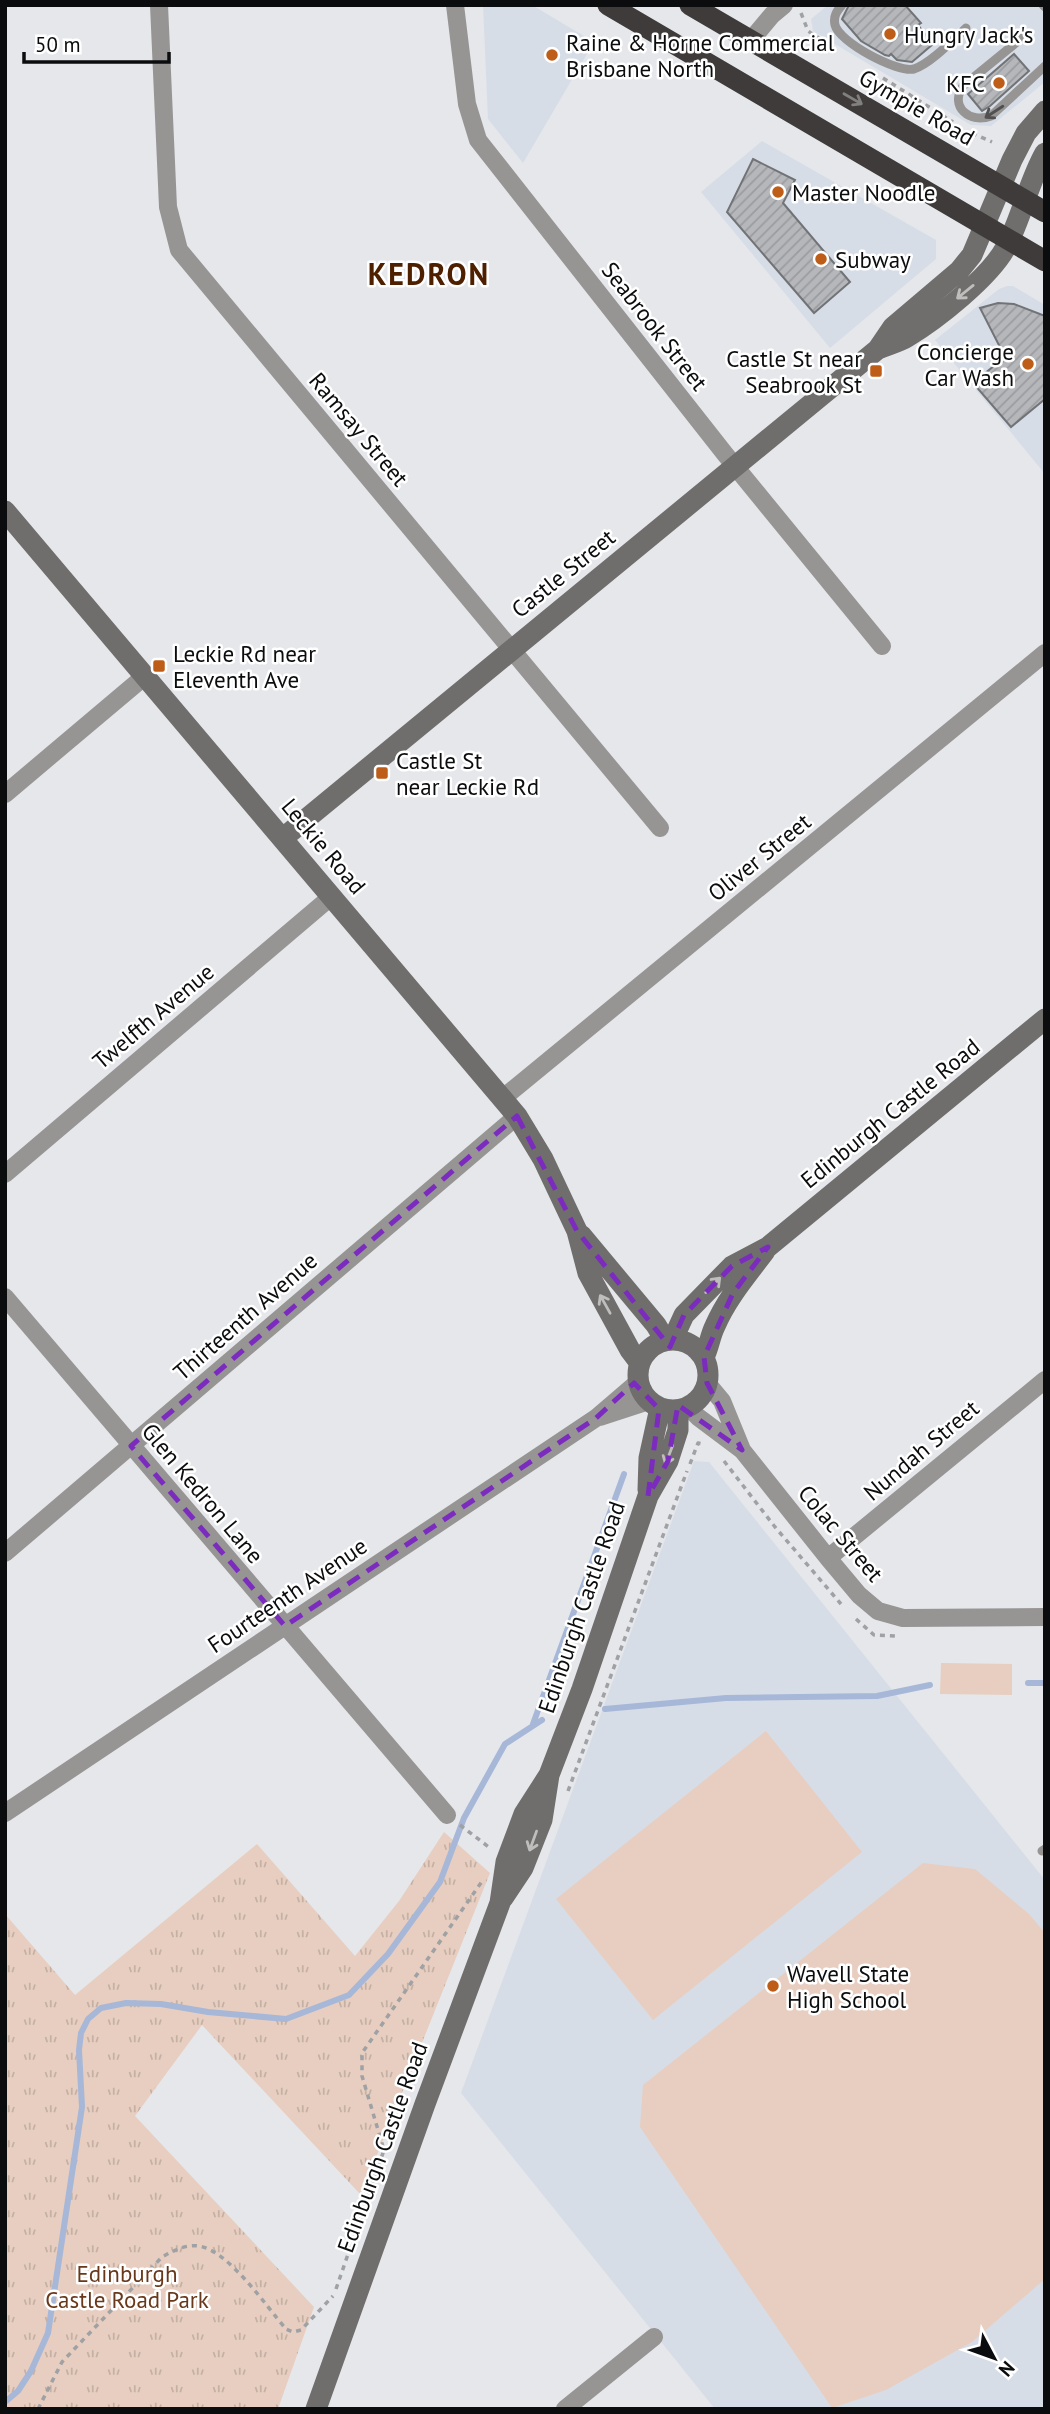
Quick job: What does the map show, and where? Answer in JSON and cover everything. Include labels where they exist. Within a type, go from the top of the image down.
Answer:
[{"type":"highway","points":[[608,5],[1045,261]]},
{"type":"highway","name":"Gympie Road","points":[[690,5],[1045,212]]},
{"type":"street","name":"Ramsay Street","points":[[159,5],[168,207],[178,250],[660,828]]},
{"type":"street","name":"Seabrook Street","points":[[455,5],[467,104],[478,141],[735,466],[882,646]]},
{"type":"street","points":[[751,40],[784,5]]},
{"type":"street","name":"Castle Street","points":[[283,838],[878,349],[893,327],[968,261],[1026,133],[1045,111]]},
{"type":"street","name":"Castle Street","points":[[878,349],[905,338],[977,283],[999,258],[1009,241],[1045,153]]},
{"type":"street","name":"Leckie Road","points":[[5,511],[517,1116],[543,1159],[577,1231],[588,1273],[630,1350],[638,1372]]},
{"type":"street","name":"Oliver Street","points":[[503,1098],[1045,653]]},
{"type":"street","points":[[5,793],[145,676]]},
{"type":"street","name":"Twelfth Avenue","points":[[5,1174],[332,896]]},
{"type":"street","name":"Edinburgh Castle Road","points":[[669,1339],[684,1315],[732,1266],[768,1247],[1045,1019]]},
{"type":"street","name":"Thirteenth Avenue","points":[[5,1553],[517,1116]]},
{"type":"street","name":"Leckie Road","points":[[577,1231],[669,1339]]},
{"type":"street","name":"Edinburgh Castle Road","points":[[704,1357],[714,1327],[733,1293],[768,1247]]},
{"type":"street","name":"Glen Kedron Lane","points":[[5,1297],[447,1815]]},
{"type":"street","points":[[669,1339],[691,1344],[704,1357],[708,1374],[704,1392],[669,1406],[642,1393],[638,1372],[645,1352],[654,1344],[669,1339]]},
{"type":"street","name":"Fourteenth Avenue","points":[[5,1813],[596,1418],[638,1372]]},
{"type":"street","name":"Nundah Street","points":[[828,1558],[1045,1380]]},
{"type":"street","name":"Colac Street","points":[[707,1382],[722,1401],[742,1450]]},
{"type":"street","name":"Edinburgh Castle Road","points":[[316,2409],[500,1903],[523,1868],[542,1819],[549,1774],[648,1496],[668,1461],[678,1430],[669,1406]]},
{"type":"street","name":"Fourteenth Avenue","points":[[596,1418],[669,1406]]},
{"type":"street","name":"Colac Street","points":[[669,1406],[698,1418],[742,1450],[864,1600],[884,1614],[903,1618],[1045,1617]]},
{"type":"street","points":[[565,2409],[654,2337]]},
{"type":"lane","points":[[842,5],[835,20],[840,34],[876,58],[900,69],[917,68],[966,28]]},
{"type":"lane","points":[[1023,37],[963,86],[958,94],[961,109],[972,117],[984,119],[991,116],[1045,66]]},
{"type":"path","points":[[802,13],[808,31],[842,52]]},
{"type":"path","points":[[876,74],[957,124]]},
{"type":"path","points":[[968,131],[992,142]]},
{"type":"path","points":[[564,1802],[698,1443],[706,1445]]},
{"type":"path","points":[[721,1457],[832,1596],[874,1635],[899,1636]]},
{"type":"path","points":[[447,1815],[483,1842]]},
{"type":"path","points":[[494,1851],[498,1843]]},
{"type":"path","points":[[38,2409],[62,2362],[162,2257],[178,2248],[199,2246],[217,2255],[232,2266],[286,2329],[293,2332],[301,2330],[332,2299],[384,2150],[362,2076],[362,2053],[484,1879],[487,1870]]},
{"type":"highlighted area","points":[[517,1116],[577,1231],[670,1347],[684,1315],[732,1266],[768,1247],[733,1293],[704,1357],[707,1383],[742,1450],[678,1405],[668,1461],[648,1496],[659,1409],[634,1383],[596,1418],[285,1626],[131,1446]]},
{"type":"shaded area","points":[[483,5],[532,5],[594,42],[523,163],[488,119]]},
{"type":"shaded area","points":[[828,5],[1045,5],[1045,82],[991,126],[971,125],[813,31],[811,19]]},
{"type":"shaded area","points":[[762,141],[936,240],[936,259],[830,348],[701,192]]},
{"type":"shaded area","points":[[1013,286],[1045,305],[1045,474],[935,340],[999,289]]},
{"type":"shaded area","name":"Wavell State High School","points":[[694,1461],[709,1462],[1045,1880],[1045,2409],[715,2409],[461,2093]]},
{"type":"green space","points":[[941,1663],[1012,1664],[1012,1695],[940,1694]]},
{"type":"green space","points":[[766,1731],[862,1852],[653,2020],[556,1899]]},
{"type":"green space","name":"Edinburgh Castle Road Park","points":[[444,1832],[490,1873],[361,2195],[202,2025],[135,2116],[314,2307],[278,2409],[5,2409],[5,1914],[75,1995],[257,1844],[355,1956],[399,1901]]},
{"type":"green space","points":[[923,1863],[975,1869],[1029,1914],[1045,1933],[1045,2279],[972,2342],[886,2390],[832,2408],[640,2127],[643,2085]]},
{"type":"building","name":"Hungry Jack's","points":[[849,5],[905,5],[921,23],[918,25],[933,44],[912,62],[897,60],[891,54],[885,55],[861,41],[842,19]]},
{"type":"building","name":"KFC","points":[[1014,54],[1029,71],[982,111],[968,94]]},
{"type":"building","points":[[753,159],[795,180],[783,203],[850,282],[814,313],[727,212]]},
{"type":"building","name":"Concierge Car Wash","points":[[998,303],[1014,304],[1045,316],[1045,399],[1011,427],[973,383],[1005,357],[980,308]]},
{"type":"waterway","points":[[533,1724],[624,1474]]},
{"type":"waterway","points":[[1028,1683],[1045,1683]]},
{"type":"waterway","points":[[605,1709],[726,1698],[877,1696],[930,1685]]},
{"type":"waterway","points":[[5,2402],[18,2391],[31,2371],[48,2333],[82,2107],[79,2050],[81,2033],[88,2019],[101,2008],[126,2003],[161,2004],[208,2012],[286,2019],[349,1995],[388,1954],[440,1882],[464,1818],[505,1744],[542,1720]]},
{"type":"place","name":"Hungry Jack's","points":[[890,34]]},
{"type":"place","name":"Raine & Horne Commercial Brisbane North","points":[[552,55]]},
{"type":"place","name":"KFC","points":[[999,83]]},
{"type":"place","name":"Master Noodle","points":[[778,192]]},
{"type":"place","name":"Subway","points":[[821,259]]},
{"type":"place","name":"Concierge Car Wash","points":[[1028,364]]},
{"type":"place","name":"Castle St near Seabrook St","points":[[876,371]]},
{"type":"place","name":"Leckie Rd near Eleventh Ave","points":[[159,666]]},
{"type":"place","name":"Castle St near Leckie Rd","points":[[382,773]]},
{"type":"place","name":"Wavell State High School","points":[[773,1986]]},
{"type":"district","name":"KEDRON","points":[[429,273]]}]
